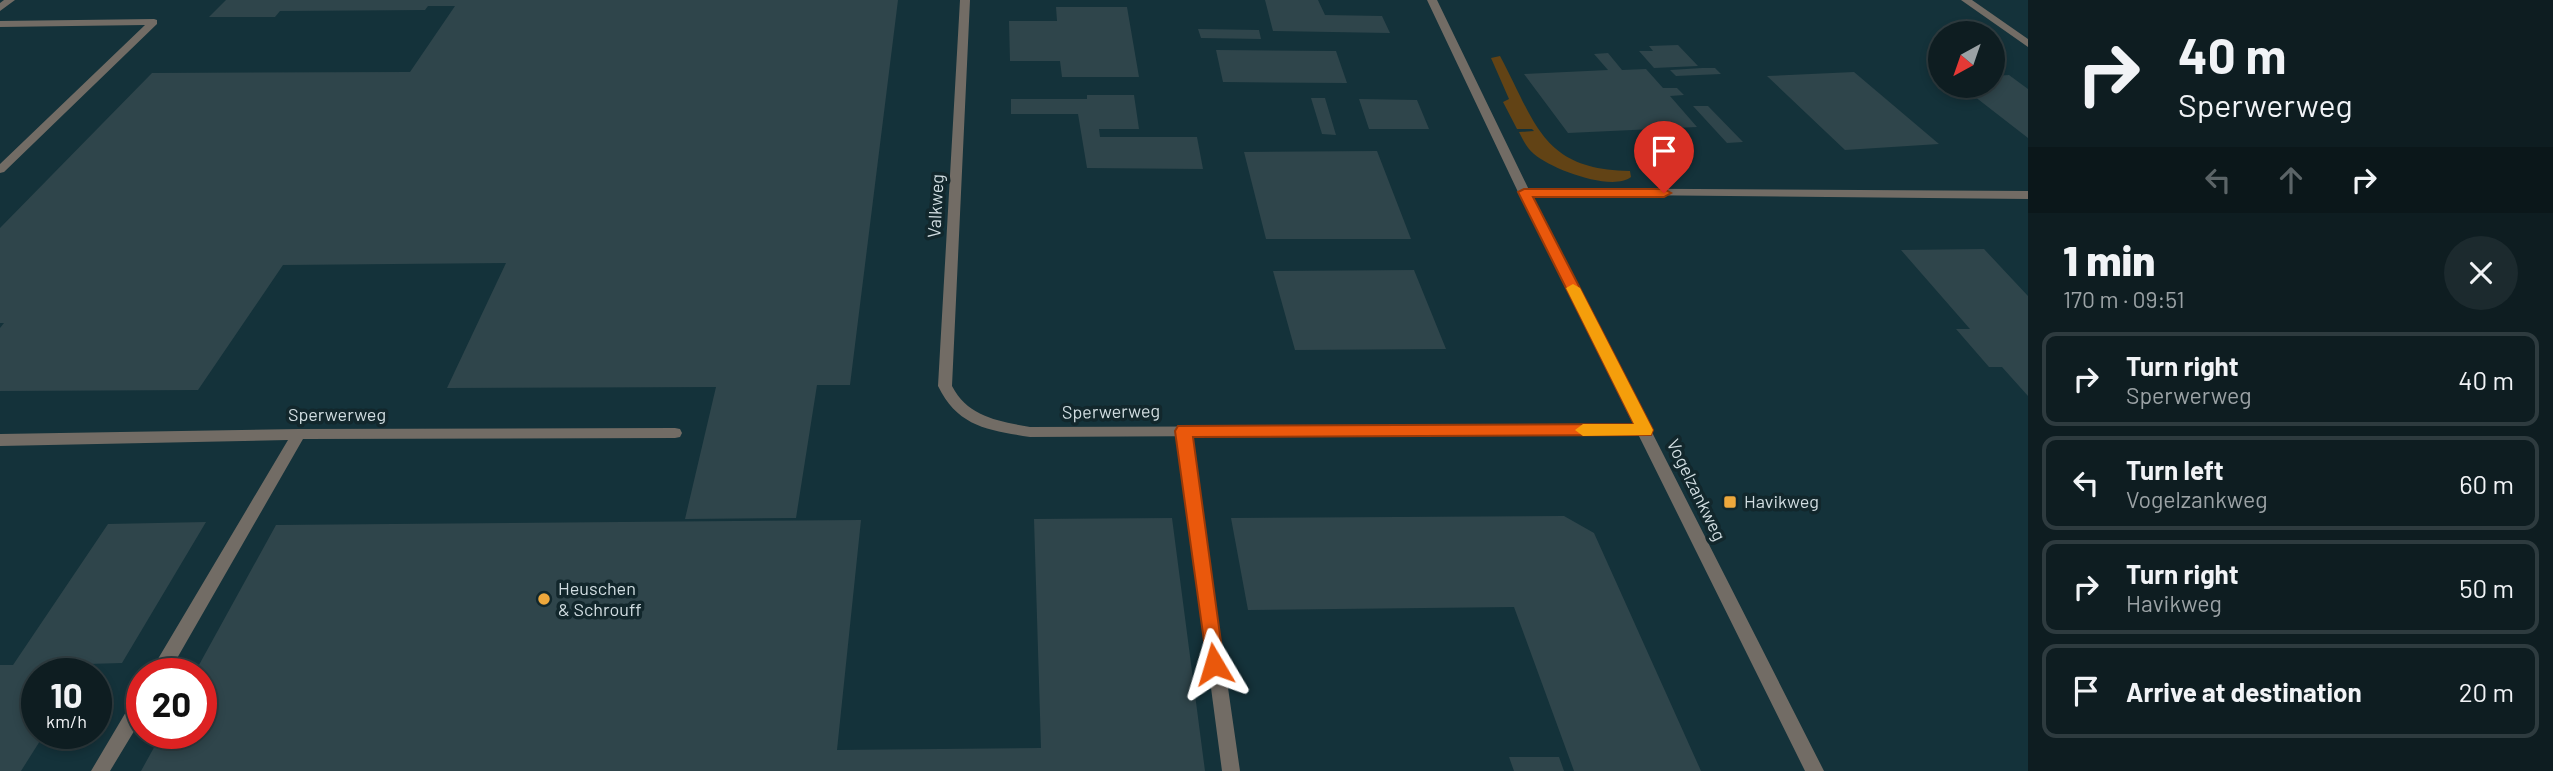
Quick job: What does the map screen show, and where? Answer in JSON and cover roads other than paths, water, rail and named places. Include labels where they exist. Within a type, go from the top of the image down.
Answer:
[{"type":"street","points":[[0,8],[10,0]]},
{"type":"street","name":"Valkweg","points":[[960,410],[950,400],[945,386],[965,0]]},
{"type":"street","name":"Vogelzankweg","points":[[1432,0],[1524,192],[1815,771]]},
{"type":"street","points":[[1966,0],[2028,44]]},
{"type":"street","points":[[0,24],[155,22],[0,170]]},
{"type":"street","points":[[1524,192],[2028,195]]},
{"type":"street","name":"Sperwerweg","points":[[960,410],[971,418],[996,426],[1030,432],[1645,430]]},
{"type":"street","points":[[1184,431],[1231,771]]},
{"type":"street","name":"Sperwerweg","points":[[0,440],[299,434],[675,433]]},
{"type":"street","points":[[167,658],[299,434]]},
{"type":"street","points":[[100,771],[126,728]]},
{"type":"place","name":"Havikweg","points":[[1730,502]]},
{"type":"place","name":"Heuschen & Schrouff","points":[[544,599]]}]
